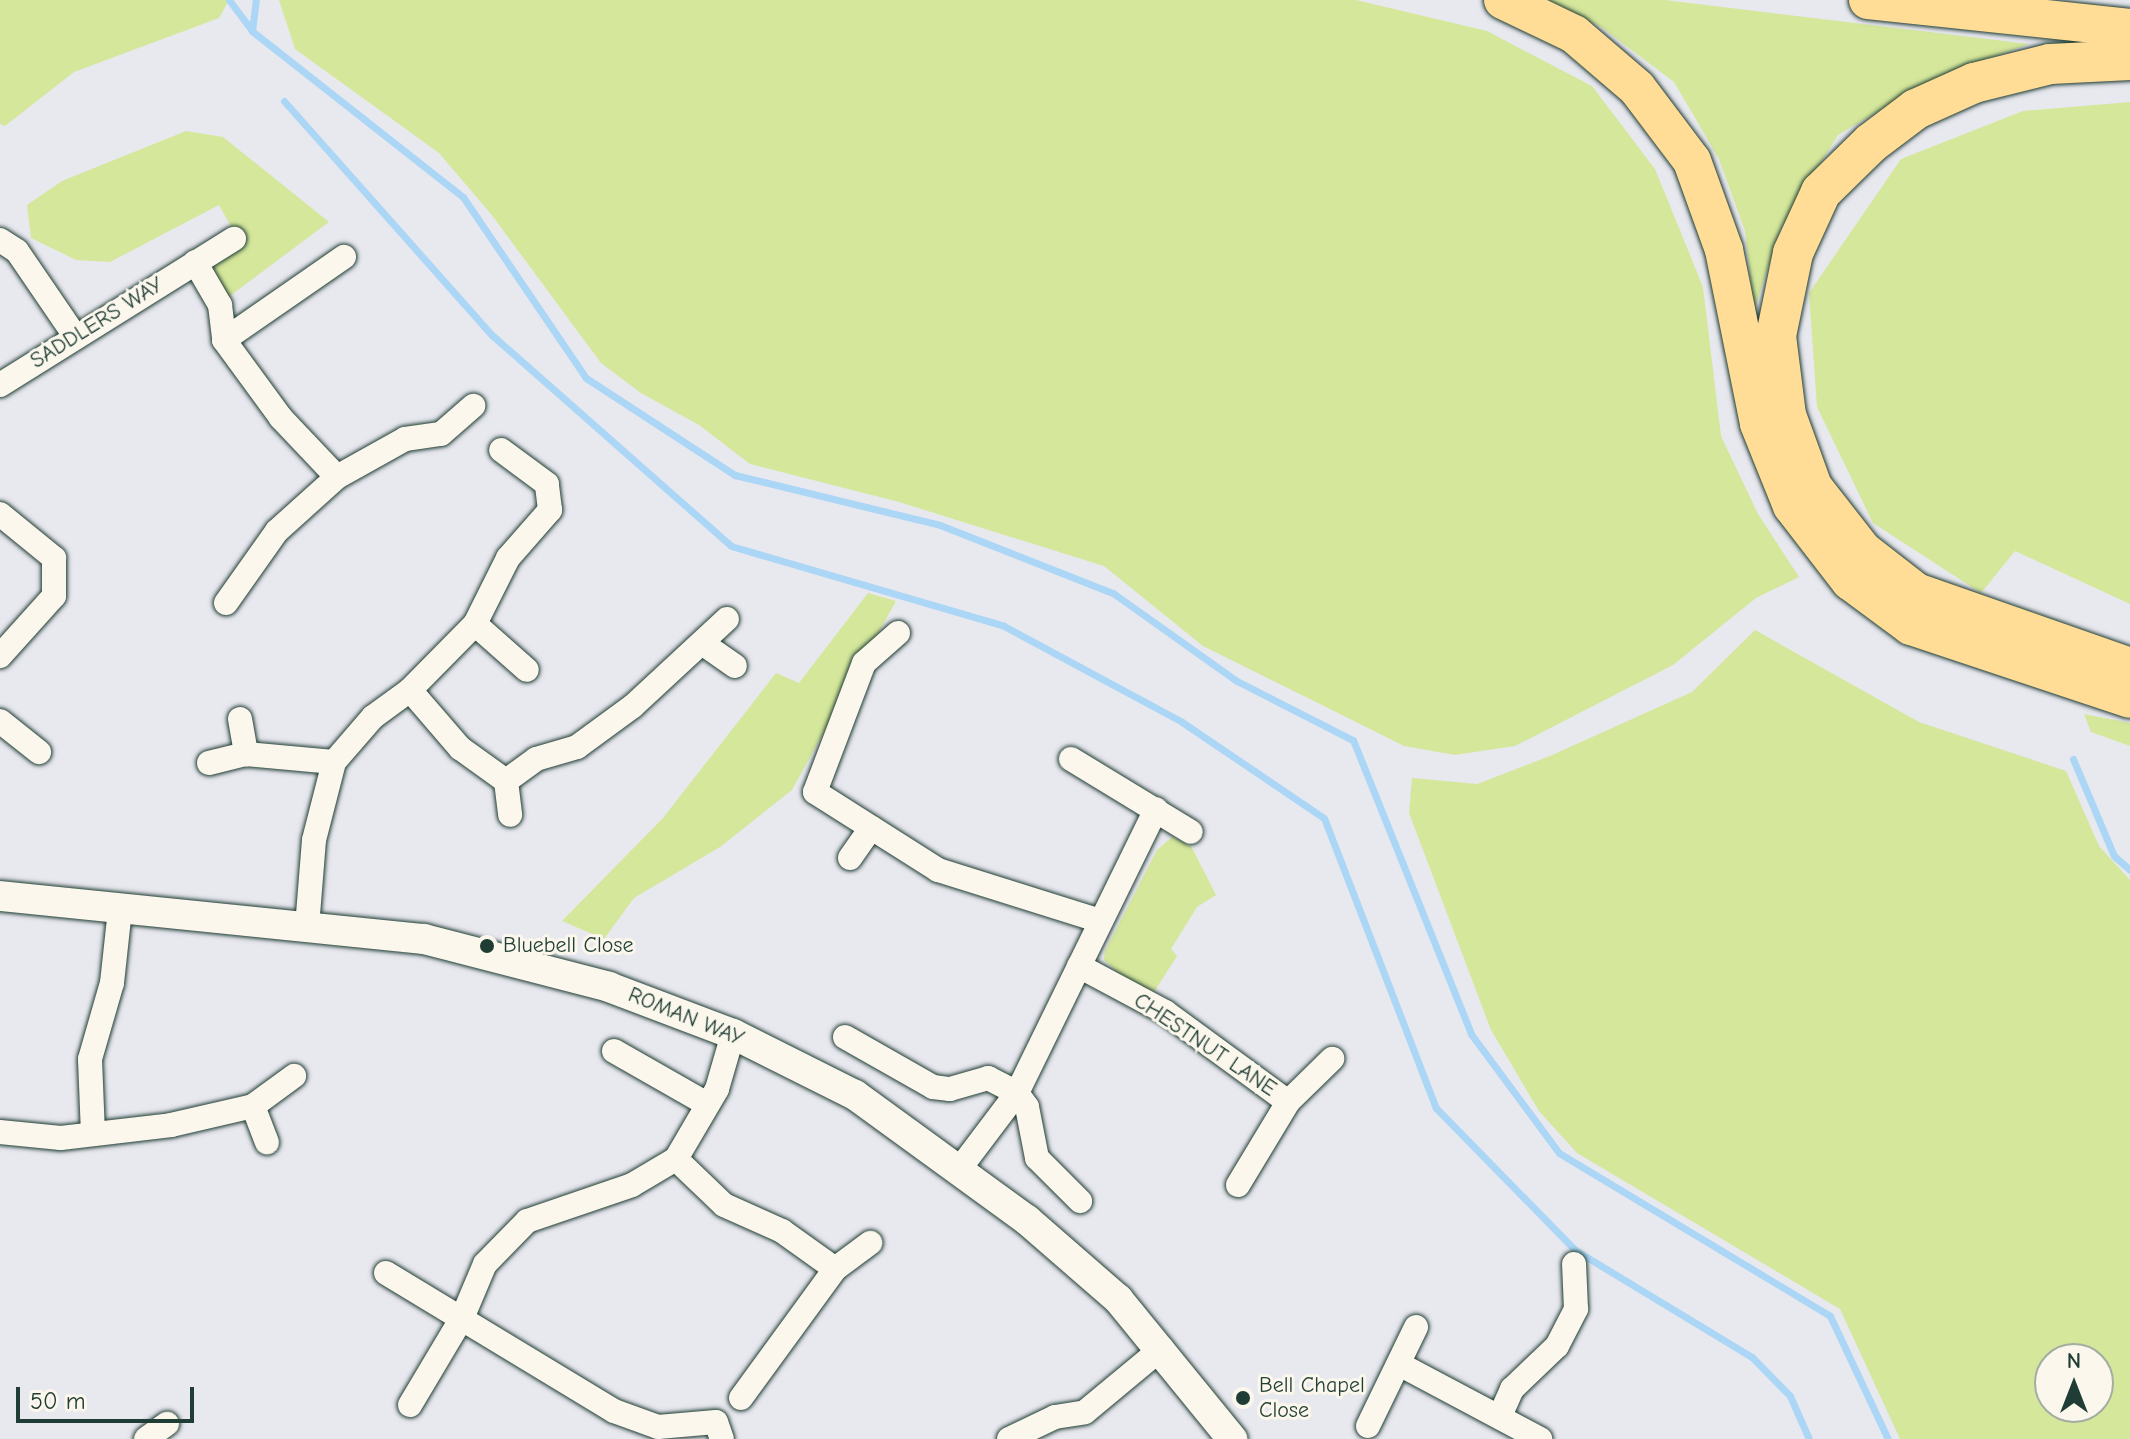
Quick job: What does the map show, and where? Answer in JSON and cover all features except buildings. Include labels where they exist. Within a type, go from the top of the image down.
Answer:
[{"type":"highway","points":[[2130,60],[2050,64],[1974,83],[1916,109],[1871,143],[1821,192],[1793,253],[1776,336],[1786,415],[1812,487],[1862,551],[1916,593],[2130,668]]},
{"type":"main road","points":[[1503,0],[1585,43],[1637,88],[1692,161],[1724,250],[1759,424],[1792,506],[1850,581],[1911,626],[2130,699]]},
{"type":"main road","points":[[1868,0],[2130,28]]},
{"type":"street","name":"SADDLERS WAY","points":[[0,385],[234,239]]},
{"type":"street","points":[[0,240],[17,251],[75,336]]},
{"type":"street","points":[[224,340],[344,257]]},
{"type":"street","points":[[195,262],[220,305],[224,340],[281,418],[337,477]]},
{"type":"street","points":[[226,603],[277,531],[337,477],[405,439],[441,434],[473,406]]},
{"type":"street","points":[[307,927],[314,840],[334,762],[373,717],[410,690],[475,624],[508,558],[550,510],[547,484],[501,450]]},
{"type":"street","points":[[0,514],[54,558],[54,596],[0,656]]},
{"type":"street","points":[[506,781],[536,759],[577,747],[633,706],[727,619]]},
{"type":"street","points":[[475,624],[527,670]]},
{"type":"street","points":[[898,633],[864,663],[815,792],[938,870],[1098,920]]},
{"type":"street","points":[[702,643],[735,666]]},
{"type":"street","points":[[410,690],[460,748],[506,781],[510,815]]},
{"type":"street","points":[[240,719],[246,754]]},
{"type":"street","points":[[0,721],[39,752]]},
{"type":"street","points":[[209,763],[246,754],[334,762]]},
{"type":"street","points":[[1071,759],[1191,832]]},
{"type":"street","points":[[961,1167],[1017,1093],[1098,920],[1156,809]]},
{"type":"street","points":[[850,858],[871,828]]},
{"type":"street","name":"ROMAN WAY","points":[[0,896],[440,942],[609,987],[733,1034],[855,1095],[961,1167],[1118,1299],[1162,1348],[1232,1439]]},
{"type":"street","points":[[93,1134],[90,1059],[112,983],[120,909]]},
{"type":"street","name":"CHESTNUT LANE","points":[[1079,966],[1165,1012],[1288,1102]]},
{"type":"street","points":[[410,1405],[463,1316],[485,1264],[527,1221],[632,1185],[676,1159],[717,1089],[733,1034]]},
{"type":"street","points":[[845,1037],[933,1087],[950,1089],[988,1078],[1017,1093],[1027,1107],[1037,1158],[1080,1201]]},
{"type":"street","points":[[614,1051],[707,1104]]},
{"type":"street","name":"CHESTNUT LANE","points":[[1238,1185],[1288,1102],[1332,1059]]},
{"type":"street","points":[[0,1132],[61,1138],[171,1125],[253,1106],[294,1076]]},
{"type":"street","points":[[253,1106],[267,1142]]},
{"type":"street","points":[[676,1159],[724,1205],[782,1231],[835,1269]]},
{"type":"street","points":[[741,1398],[835,1269],[870,1243]]},
{"type":"street","points":[[1500,1416],[1512,1389],[1557,1346],[1576,1309],[1574,1264]]},
{"type":"street","points":[[386,1273],[463,1316],[539,1370],[614,1411],[658,1427],[716,1422],[722,1439]]},
{"type":"street","points":[[1368,1426],[1416,1327]]},
{"type":"street","points":[[1009,1439],[1055,1417],[1085,1412],[1162,1348]]},
{"type":"street","points":[[1399,1364],[1540,1439]]},
{"type":"street","points":[[146,1439],[167,1424]]},
{"type":"green space","points":[[0,0],[229,0],[219,18],[74,72],[5,126],[0,124]]},
{"type":"green space","points":[[279,0],[1356,0],[1487,31],[1592,86],[1655,169],[1703,287],[1721,436],[1758,514],[1799,577],[1756,598],[1673,665],[1515,746],[1455,755],[1404,746],[1203,646],[1104,566],[899,502],[750,464],[699,425],[641,393],[601,363],[491,214],[439,153],[295,49]]},
{"type":"green space","points":[[1549,0],[1665,0],[2029,44],[1935,78],[1838,135],[1781,227],[1754,311],[1745,231],[1719,159],[1674,82],[1601,27]]},
{"type":"green space","points":[[2130,102],[2130,604],[2015,551],[1981,593],[1873,523],[1817,407],[1809,293],[1901,159],[2023,111]]},
{"type":"green space","points":[[186,131],[223,137],[329,222],[227,298],[212,274],[216,260],[238,239],[219,205],[110,262],[76,260],[31,238],[27,205],[62,181]]},
{"type":"green space","points":[[868,593],[896,601],[792,790],[720,847],[634,898],[604,939],[562,921],[663,818],[776,673],[799,683]]},
{"type":"green space","points":[[1755,630],[1919,722],[2066,771],[2099,846],[2130,880],[2130,1439],[1900,1439],[1840,1309],[1577,1153],[1539,1111],[1491,1030],[1409,813],[1412,778],[1477,784],[1550,756],[1692,692]]},
{"type":"green space","points":[[2084,714],[2130,723],[2130,746],[2091,732]]},
{"type":"green space","points":[[1172,837],[1191,846],[1216,895],[1197,907],[1171,949],[1177,956],[1154,992],[1123,977],[1104,960],[1105,951],[1157,850]]},
{"type":"waterway","points":[[229,0],[252,31],[463,197],[586,378],[735,475],[940,525],[1113,593],[1237,681],[1353,740],[1471,1034],[1559,1153],[1830,1316],[1888,1439]]},
{"type":"waterway","points":[[252,31],[256,0]]},
{"type":"waterway","points":[[284,101],[493,336],[731,546],[1004,626],[1182,722],[1324,818],[1436,1108],[1575,1250],[1752,1357],[1790,1396],[1809,1439]]},
{"type":"waterway","points":[[2073,759],[2114,856],[2130,870]]},
{"type":"place","name":"Bluebell Close","points":[[487,946]]},
{"type":"place","name":"Bell Chapel Close","points":[[1243,1398]]}]
